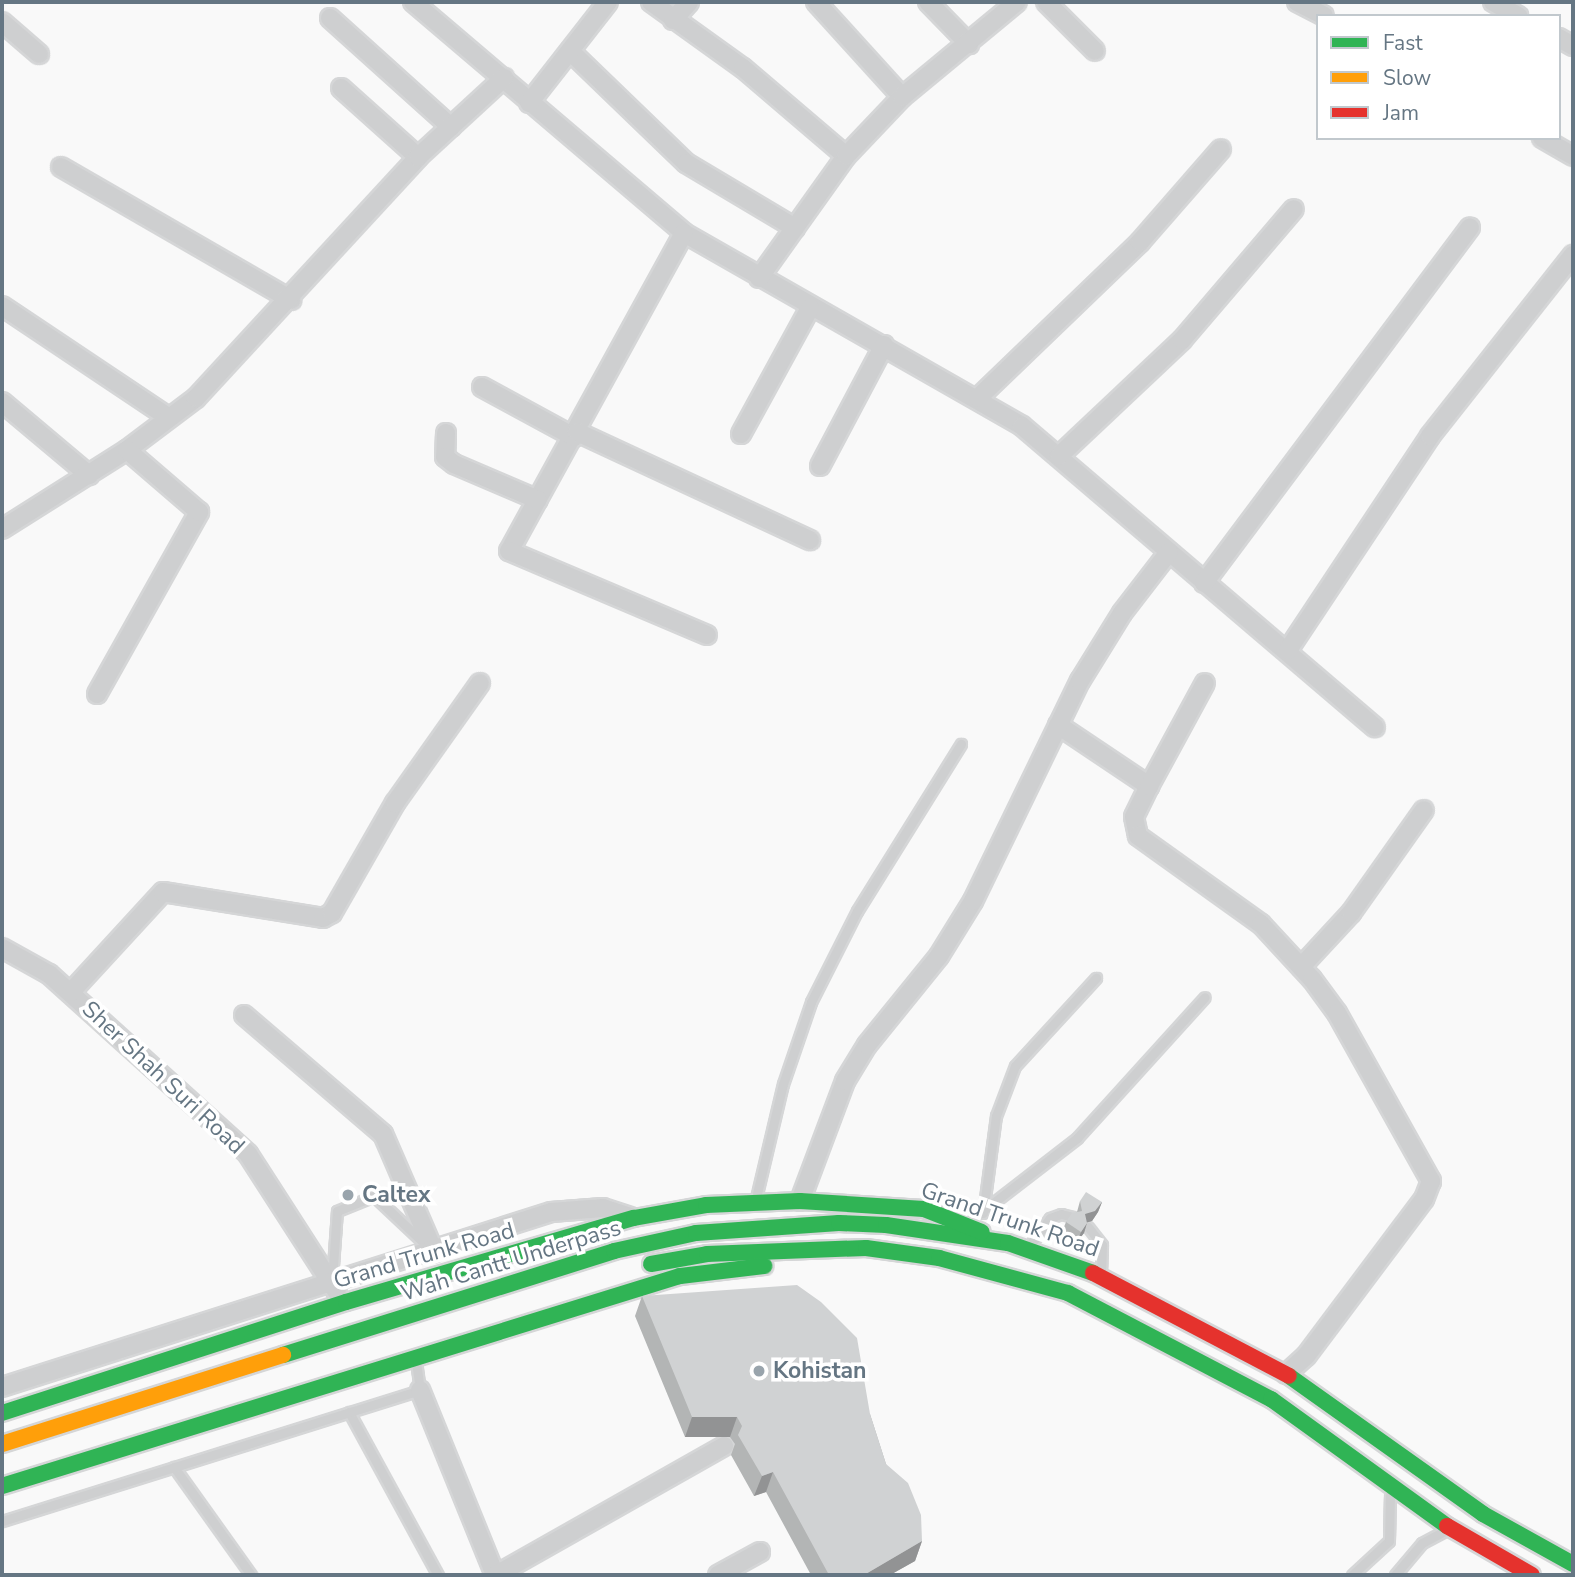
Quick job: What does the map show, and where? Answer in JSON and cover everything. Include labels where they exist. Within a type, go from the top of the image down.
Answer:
[{"type":"main road","name":"Grand Trunk Road","points":[[2,1413],[346,1302],[634,1218],[706,1205],[800,1201],[924,1209],[1100,1276],[1286,1374],[1483,1514],[1573,1564]]},
{"type":"main road","name":"Wah Cantt Underpass","points":[[2,1444],[614,1251],[696,1233],[839,1223],[1008,1243]]},
{"type":"main road","name":"Wah Cantt Underpass","points":[[629,1269],[707,1254],[866,1248],[939,1258],[998,1272]]},
{"type":"main road","points":[[2,1486],[680,1276],[735,1268],[883,1263],[998,1272],[1068,1293],[1271,1399],[1451,1528],[1532,1575]]},
{"type":"main road","points":[[1271,1399],[1286,1374]]},
{"type":"street","points":[[413,2],[684,233],[810,308],[884,345],[978,398],[1059,456],[1375,727]]},
{"type":"street","points":[[529,103],[608,2]]},
{"type":"street","points":[[651,2],[743,68],[846,156]]},
{"type":"street","points":[[673,20],[690,2]]},
{"type":"street","points":[[816,2],[902,97]]},
{"type":"street","points":[[928,2],[969,44]]},
{"type":"street","points":[[759,278],[846,156],[902,97],[1017,2]]},
{"type":"street","points":[[1046,2],[1095,51]]},
{"type":"street","points":[[1297,2],[1320,14]]},
{"type":"street","points":[[1493,2],[1514,14]]},
{"type":"street","points":[[330,18],[452,127]]},
{"type":"street","points":[[2,22],[39,54]]},
{"type":"street","points":[[570,51],[685,163],[795,228]]},
{"type":"street","points":[[2,528],[127,450],[196,398],[291,300],[418,157],[504,78]]},
{"type":"street","points":[[341,88],[418,157]]},
{"type":"street","points":[[1545,140],[1573,156]]},
{"type":"street","points":[[978,398],[1140,242],[1221,149]]},
{"type":"street","points":[[61,167],[291,300]]},
{"type":"street","points":[[1059,456],[1182,340],[1294,209]]},
{"type":"street","points":[[1204,583],[1470,227]]},
{"type":"street","points":[[684,233],[509,551],[707,635]]},
{"type":"street","points":[[1288,650],[1430,436],[1573,256]]},
{"type":"street","points":[[2,306],[169,418]]},
{"type":"street","points":[[741,434],[810,308]]},
{"type":"street","points":[[820,466],[884,345]]},
{"type":"street","points":[[482,387],[575,435],[810,540]]},
{"type":"street","points":[[2,402],[89,475]]},
{"type":"street","points":[[446,433],[445,457],[454,464],[538,500]]},
{"type":"street","points":[[97,694],[199,512],[127,450]]},
{"type":"street","points":[[800,1201],[845,1082],[867,1045],[939,956],[973,901],[1058,725],[1122,613],[1169,552]]},
{"type":"street","points":[[1205,683],[1134,817],[1138,836],[1261,924],[1301,967],[1337,1013],[1431,1181],[1424,1199],[1306,1356],[1286,1374]]},
{"type":"street","points":[[71,992],[163,892],[323,918],[332,913],[395,803],[480,684]]},
{"type":"street","points":[[1058,725],[1149,786]]},
{"type":"street","points":[[1301,967],[1351,912],[1424,810]]},
{"type":"street","name":"Sher Shah Suri Road","points":[[2,948],[49,974],[71,992],[248,1154],[331,1285],[346,1302]]},
{"type":"street","points":[[244,1015],[383,1134],[434,1252]]},
{"type":"street","points":[[2,1387],[284,1295],[331,1285],[551,1212],[603,1208],[634,1218]]},
{"type":"street","points":[[420,1390],[496,1575],[724,1446]]},
{"type":"street","points":[[718,1575],[760,1552]]},
{"type":"lane","points":[[754,1203],[783,1084],[811,1002],[857,911],[961,744]]},
{"type":"lane","points":[[981,1232],[996,1116],[1015,1066],[1096,978]]},
{"type":"lane","points":[[984,1210],[1077,1138],[1205,997]]},
{"type":"lane","points":[[331,1285],[337,1211],[374,1196],[434,1252]]},
{"type":"lane","points":[[1028,1249],[1050,1218],[1060,1214],[1073,1217]]},
{"type":"lane","points":[[1088,1227],[1102,1245],[1100,1276]]},
{"type":"lane","points":[[2,1521],[420,1390],[416,1358]]},
{"type":"lane","points":[[349,1412],[438,1575]]},
{"type":"lane","points":[[174,1467],[251,1575]]},
{"type":"lane","points":[[1352,1575],[1389,1541],[1390,1485]]},
{"type":"lane","points":[[1395,1575],[1422,1543],[1451,1528]]},
{"type":"building","points":[[1086,1192],[1102,1202],[1095,1211],[1085,1214],[1087,1223],[1081,1232],[1066,1222],[1072,1213],[1082,1211],[1080,1201]]},
{"type":"building","points":[[797,1285],[821,1302],[857,1338],[870,1414],[886,1464],[908,1483],[921,1515],[922,1541],[864,1575],[829,1575],[773,1472],[762,1476],[738,1435],[742,1426],[737,1417],[692,1417],[642,1296]]},
{"type":"traffic: fast","points":[[2,1413],[346,1302],[634,1218],[706,1205],[800,1201],[924,1209],[982,1232]]},
{"type":"traffic: fast","points":[[283,1355],[614,1251],[696,1233],[839,1223],[886,1225],[1008,1243],[1093,1273]]},
{"type":"traffic: fast","points":[[651,1264],[707,1254],[866,1248],[939,1258],[1068,1293],[1271,1399],[1447,1526]]},
{"type":"traffic: fast","points":[[2,1486],[680,1276],[764,1266]]},
{"type":"traffic: fast","points":[[1289,1376],[1483,1514],[1573,1564]]},
{"type":"traffic: slow","points":[[2,1444],[283,1355]]},
{"type":"traffic: jam","points":[[1093,1273],[1289,1376]]},
{"type":"traffic: jam","points":[[1447,1526],[1532,1575]]},
{"type":"place","name":"Caltex","points":[[348,1195]]},
{"type":"place","name":"Kohistan","points":[[759,1371]]}]
